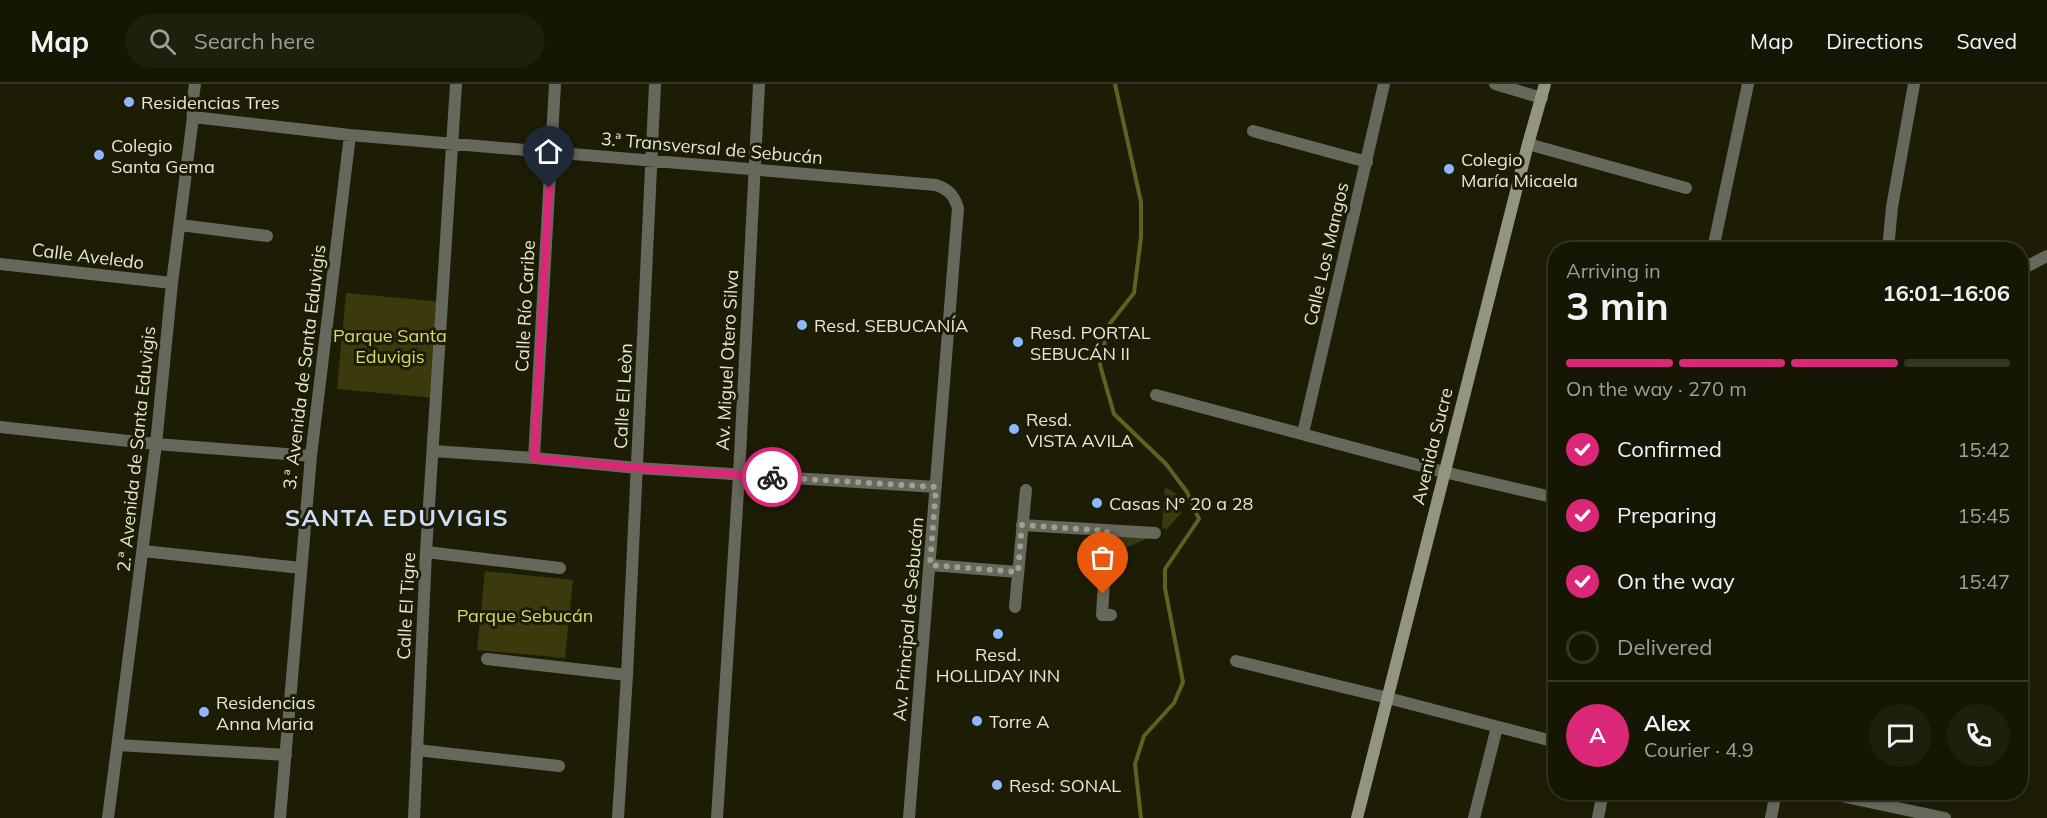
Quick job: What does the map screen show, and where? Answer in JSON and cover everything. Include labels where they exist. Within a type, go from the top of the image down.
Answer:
[{"type":"main road","name":"Avenida Sucre","points":[[1357,818],[1545,84]]},
{"type":"street","name":"2.ª Avenida de Santa Eduvigis","points":[[108,818],[156,444],[195,84]]},
{"type":"street","name":"Calle El Tigre","points":[[414,818],[426,552],[456,84]]},
{"type":"street","name":"Calle Río Caribe","points":[[534,458],[555,84]]},
{"type":"street","name":"Calle El Leòn","points":[[618,818],[655,84]]},
{"type":"street","name":"Av. Miguel Otero Silva","points":[[717,818],[739,475],[759,84]]},
{"type":"street","name":"Calle Los Mangos","points":[[1303,433],[1384,84]]},
{"type":"street","points":[[1495,84],[1542,98]]},
{"type":"street","points":[[1714,242],[1748,84]]},
{"type":"street","points":[[1889,242],[1892,207],[1914,84]]},
{"type":"street","name":"3.ª Transversal de Sebucán","points":[[193,117],[350,135],[936,185],[948,189],[956,200],[958,208]]},
{"type":"street","points":[[1253,131],[1367,162]]},
{"type":"street","name":"3.ª Avenida de Santa Eduvigis","points":[[280,818],[311,456],[350,135]]},
{"type":"street","points":[[1528,144],[1686,188]]},
{"type":"street","name":"Av. Principal de Sebucán","points":[[909,818],[958,208]]},
{"type":"street","points":[[180,225],[267,237]]},
{"type":"street","points":[[2028,266],[2046,257]]},
{"type":"street","name":"Calle Aveledo","points":[[0,264],[172,283]]},
{"type":"street","points":[[1156,395],[1444,472],[1548,496]]},
{"type":"street","points":[[0,427],[156,444],[311,456]]},
{"type":"street","points":[[433,451],[637,468],[936,487]]},
{"type":"street","points":[[1015,607],[1026,490]]},
{"type":"street","points":[[1022,525],[1155,533]]},
{"type":"street","points":[[1107,531],[1102,615],[1110,615]]},
{"type":"street","points":[[143,551],[301,568]]},
{"type":"street","points":[[426,552],[560,568]]},
{"type":"street","points":[[930,565],[1018,572]]},
{"type":"street","points":[[487,659],[627,675]]},
{"type":"street","points":[[1236,661],[1548,740]]},
{"type":"street","points":[[1474,818],[1497,727]]},
{"type":"street","points":[[118,745],[286,755]]},
{"type":"street","points":[[417,750],[559,766]]},
{"type":"street","points":[[1598,818],[1601,800]]},
{"type":"street","points":[[1771,818],[1775,800]]},
{"type":"street","points":[[1860,800],[1945,818]]},
{"type":"green space","name":"Parque Santa Eduvigis","points":[[346,293],[444,302],[435,398],[337,389]]},
{"type":"green space","points":[[1165,487],[1177,494],[1181,513],[1167,529],[1162,528]]},
{"type":"green space","points":[[1112,536],[1151,537],[1127,547],[1110,567]]},
{"type":"green space","name":"Parque Sebucán","points":[[485,571],[573,580],[565,658],[477,650]]},
{"type":"waterway","points":[[1115,84],[1141,202],[1141,237],[1134,293],[1108,326],[1100,365],[1114,414],[1166,464],[1187,492],[1199,519],[1165,569],[1165,588],[1183,682],[1174,703],[1144,736],[1135,764],[1141,818]]},
{"type":"way so far","points":[[772,477],[936,487],[930,565],[1018,572],[1022,525],[1107,531],[1103,594]]},
{"type":"place","name":"Residencias Tres","points":[[129,102]]},
{"type":"place","name":"Colegio Santa Gema","points":[[99,155]]},
{"type":"place","name":"Colegio María Micaela","points":[[1449,169]]},
{"type":"place","name":"Resd. SEBUCANÍA","points":[[802,325]]},
{"type":"place","name":"Resd. PORTAL SEBUCÁN II","points":[[1018,342]]},
{"type":"place","name":"Resd. VISTA AVILA","points":[[1014,429]]},
{"type":"place","name":"Casas N° 20 a 28","points":[[1097,503]]},
{"type":"place","name":"Resd. HOLLIDAY INN","points":[[998,634]]},
{"type":"place","name":"Residencias Anna Maria","points":[[204,712]]},
{"type":"place","name":"Torre A","points":[[977,721]]},
{"type":"place","name":"Resd: SONAL","points":[[997,785]]},
{"type":"district","name":"SANTA EDUVIGIS","points":[[397,517]]},
{"type":"route","points":[[549,188],[534,458],[772,477]]}]
